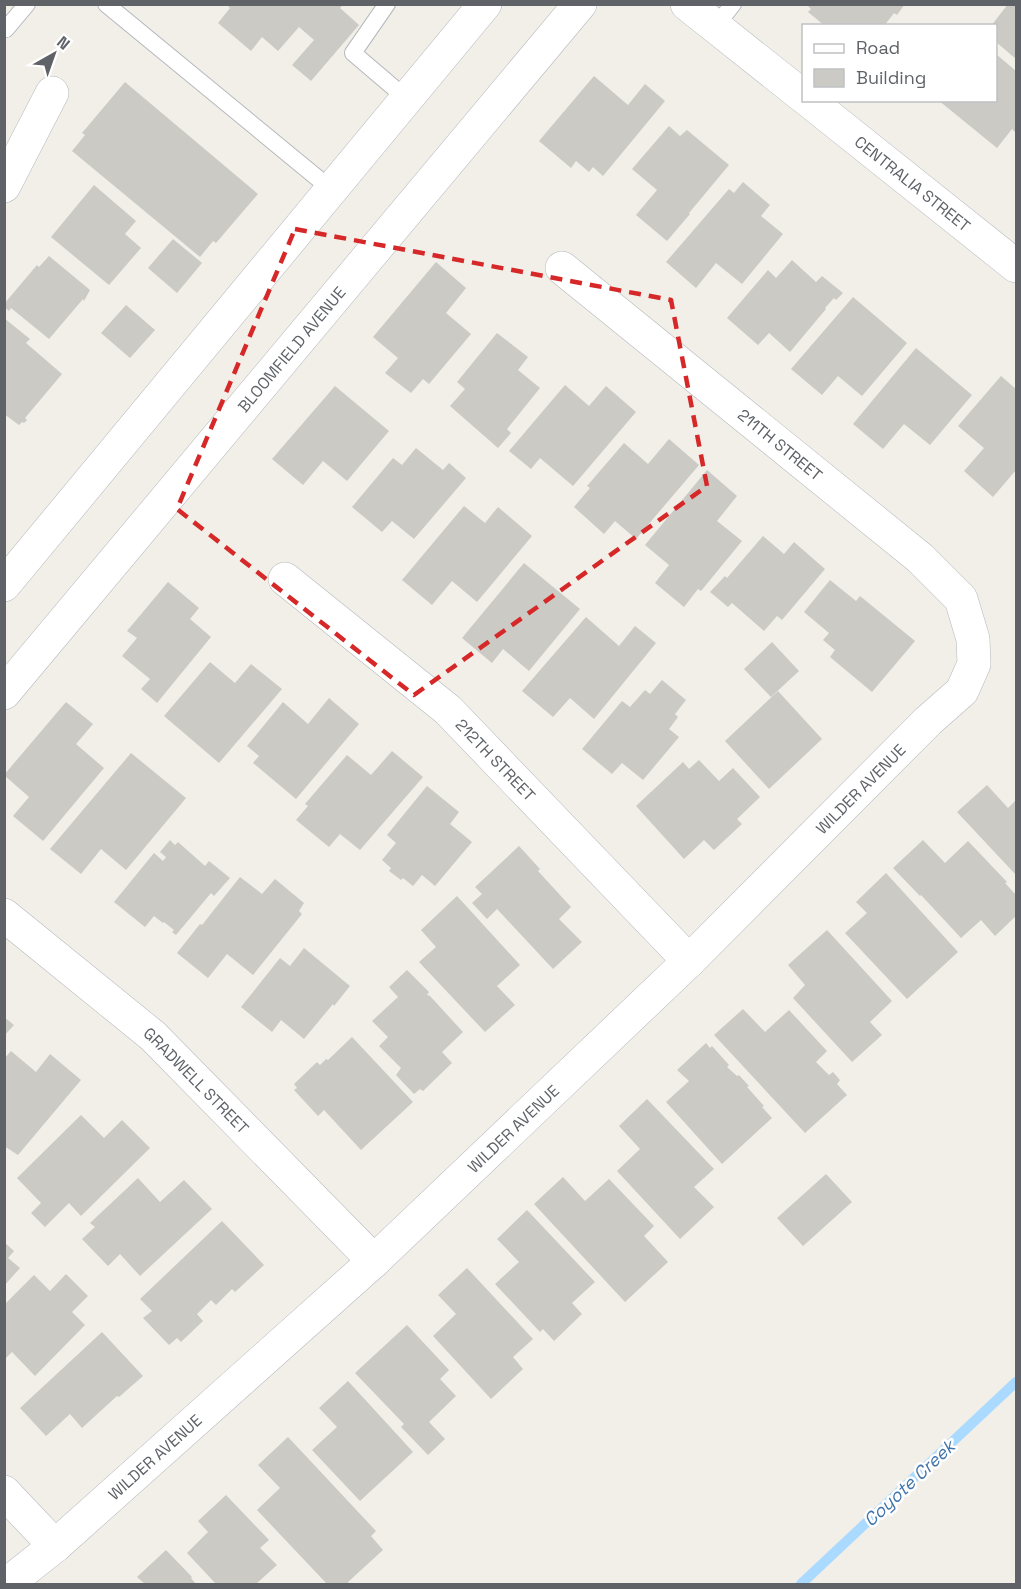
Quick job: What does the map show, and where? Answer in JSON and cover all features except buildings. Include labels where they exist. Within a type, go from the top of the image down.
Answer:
[{"type":"street","points":[[4,585],[485,4]]},
{"type":"street","name":"BLOOMFIELD AVENUE","points":[[4,693],[580,4]]},
{"type":"street","points":[[687,4],[724,16],[802,95]]},
{"type":"street","points":[[4,186],[52,93]]},
{"type":"street","name":"CENTRALIA STREET","points":[[811,102],[1013,257]]},
{"type":"street","name":"211TH STREET","points":[[562,268],[920,558],[961,599],[973,639]]},
{"type":"street","name":"212TH STREET","points":[[285,579],[448,710],[688,961]]},
{"type":"street","name":"WILDER AVENUE","points":[[7,1584],[55,1546],[374,1261],[688,961],[928,720],[962,691],[974,664],[973,639]]},
{"type":"street","name":"GRADWELL STREET","points":[[4,915],[153,1036],[374,1261]]},
{"type":"street","points":[[4,1492],[55,1546]]},
{"type":"lane","points":[[4,28],[6,29],[27,4]]},
{"type":"lane","points":[[106,4],[332,190]]},
{"type":"lane","points":[[387,4],[353,53],[408,99]]},
{"type":"highlighted area","points":[[295,229],[671,300],[707,486],[414,695],[177,509]]},
{"type":"waterway","name":"Coyote Creek","points":[[801,1584],[1016,1382]]}]
